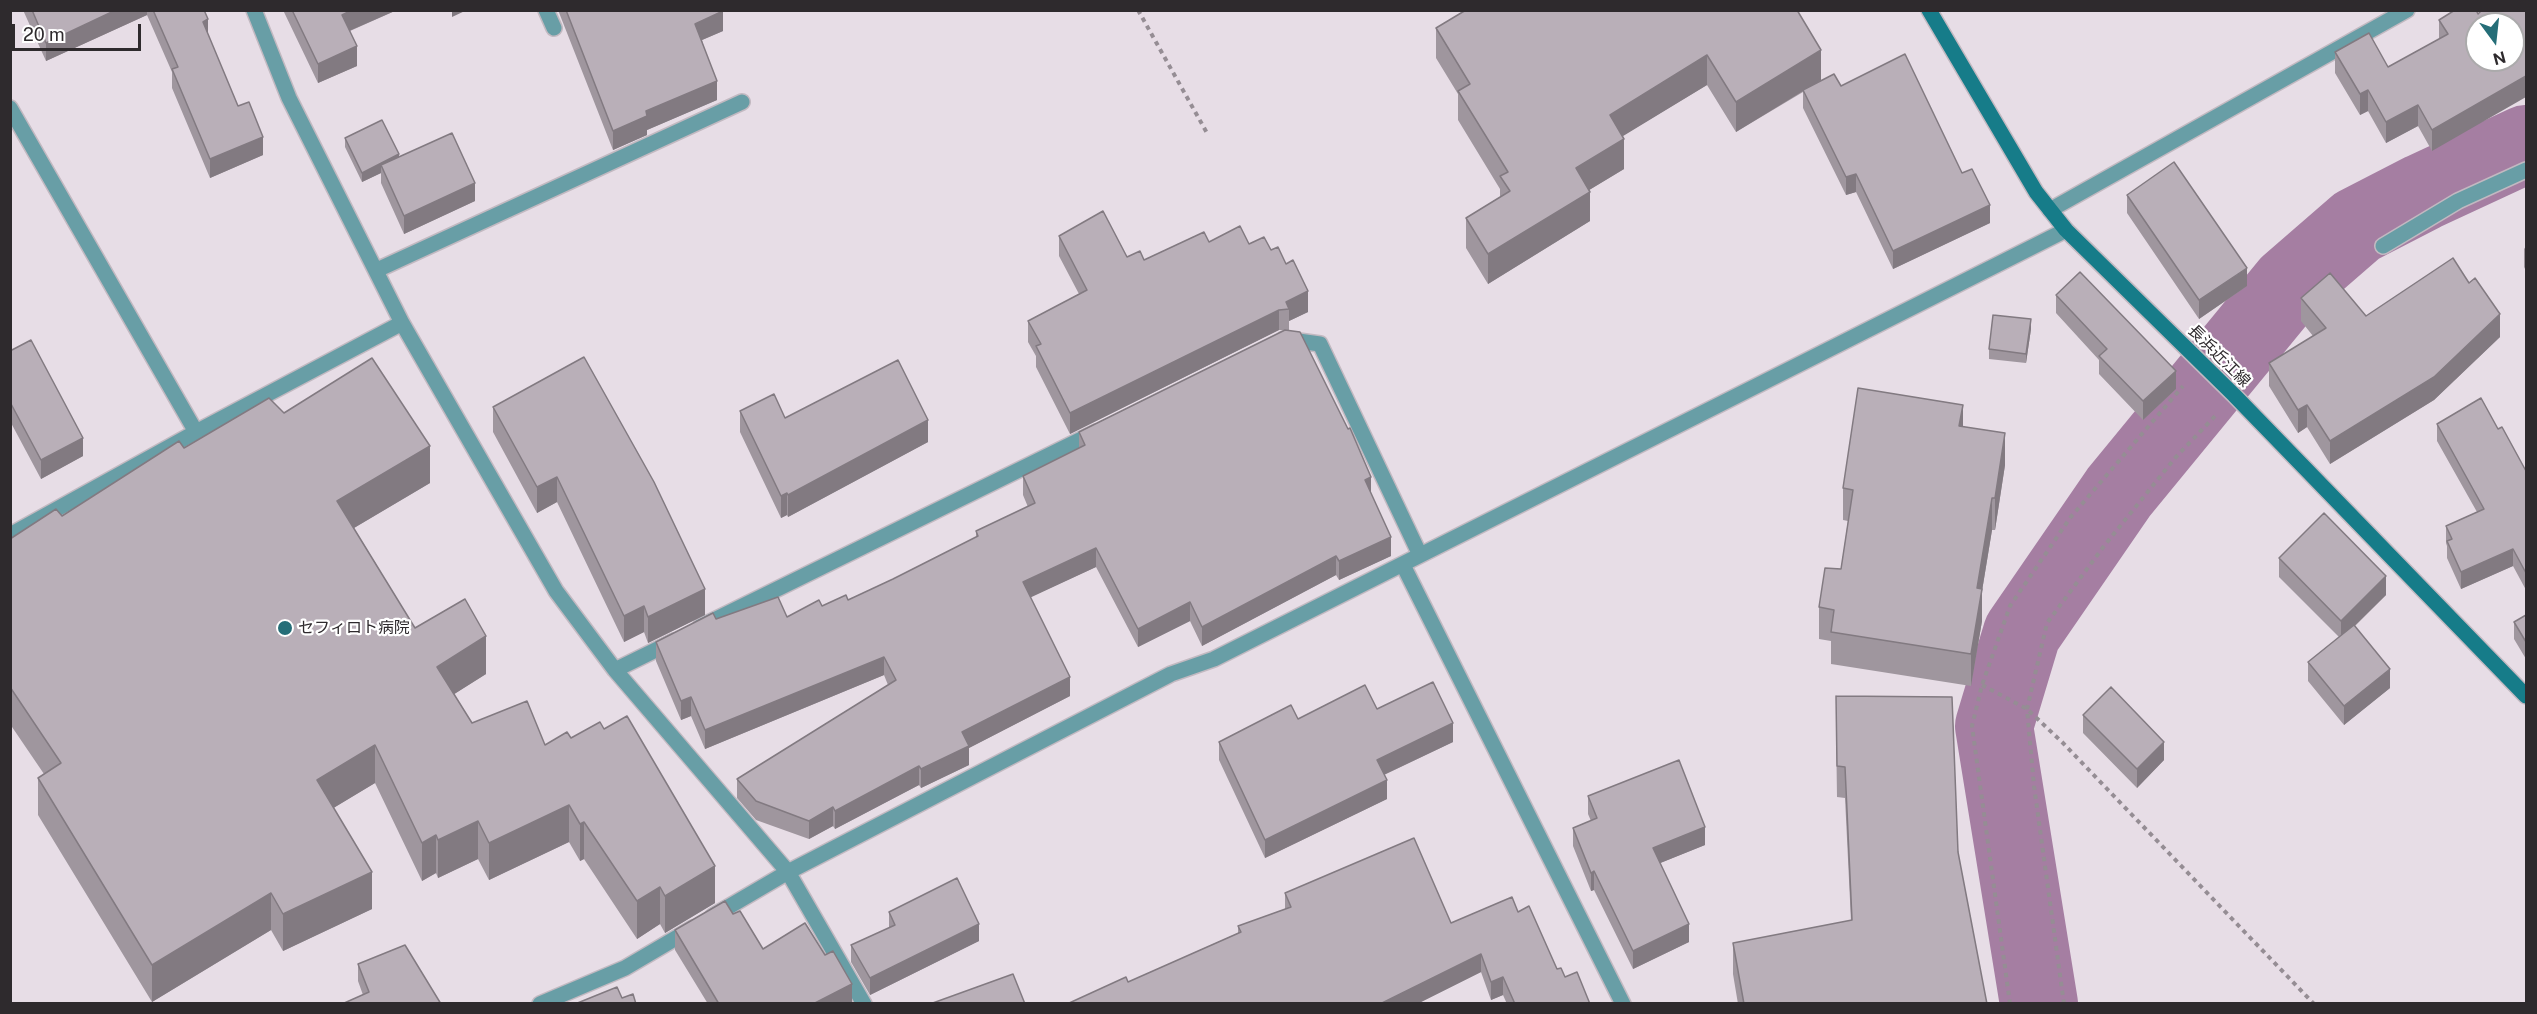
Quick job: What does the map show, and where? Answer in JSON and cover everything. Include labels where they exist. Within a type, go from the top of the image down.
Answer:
[{"type":"main road","name":"長浜近江線","points":[[1929,10],[2036,192],[2066,230],[2234,395],[2526,696]]},
{"type":"street","points":[[254,10],[289,98],[402,323],[556,591],[615,670],[788,872],[864,1004]]},
{"type":"street","points":[[546,10],[554,28]]},
{"type":"street","points":[[2050,210],[2407,10]]},
{"type":"street","points":[[377,270],[742,102]]},
{"type":"street","points":[[10,108],[196,432]]},
{"type":"street","points":[[2383,246],[2458,201],[2526,170]]},
{"type":"street","points":[[540,1004],[625,968],[788,872],[1171,674],[1214,659],[2066,230]]},
{"type":"street","points":[[10,535],[196,432],[402,323]]},
{"type":"street","points":[[1273,344],[1283,339],[1320,344],[1420,555]]},
{"type":"street","points":[[615,670],[1113,423]]},
{"type":"street","points":[[1403,565],[1623,1004]]},
{"type":"path","points":[[1138,10],[1207,133]]},
{"type":"path","points":[[2010,1004],[1972,726],[1984,686],[2010,606],[2070,518],[2202,364]]},
{"type":"path","points":[[2064,1004],[2034,786],[2026,708],[2047,622],[2104,546],[2168,467],[2234,395]]},
{"type":"path","points":[[1984,686],[2026,708],[2062,741],[2314,1004]]},
{"type":"building","points":[[32,10],[116,10],[46,43]]},
{"type":"building","points":[[153,10],[204,10],[208,19],[203,22],[238,106],[249,102],[263,137],[210,159],[172,69],[178,67]]},
{"type":"building","points":[[292,10],[352,10],[342,15],[357,46],[318,64]]},
{"type":"building","points":[[566,10],[722,10],[695,24],[717,81],[646,111],[647,116],[613,131]]},
{"type":"building","points":[[1466,10],[1797,10],[1821,50],[1736,102],[1707,55],[1610,115],[1624,139],[1576,168],[1590,192],[1488,254],[1466,218],[1510,191],[1500,176],[1508,172],[1458,91],[1470,84],[1436,28]]},
{"type":"building","points":[[2455,10],[2476,10],[2477,12],[2465,12],[2465,72],[2525,72],[2525,12],[2480,12],[2482,10],[2526,10],[2526,76],[2432,130],[2418,105],[2386,122],[2368,90],[2360,94],[2335,52],[2369,33],[2388,67],[2448,34],[2439,20]]},
{"type":"building","points":[[1905,54],[1962,173],[1972,169],[1990,205],[1893,251],[1856,174],[1846,177],[1803,90],[1834,74],[1841,86]]},
{"type":"building","points":[[382,120],[399,154],[362,173],[345,138]]},
{"type":"building","points":[[452,133],[475,183],[404,216],[381,165]]},
{"type":"building","points":[[2174,162],[2247,268],[2199,300],[2127,195]]},
{"type":"building","points":[[1103,211],[1127,257],[1140,251],[1144,260],[1204,232],[1209,242],[1240,226],[1249,244],[1264,237],[1271,250],[1278,247],[1286,264],[1293,260],[1308,291],[1286,302],[1289,309],[1279,310],[1070,413],[1036,346],[1041,344],[1028,321],[1087,290],[1059,236]]},
{"type":"building","points":[[2453,258],[2469,283],[2475,278],[2500,314],[2434,377],[2330,441],[2307,405],[2298,410],[2269,363],[2326,328],[2301,298],[2330,273],[2366,316]]},
{"type":"building","points":[[2080,272],[2176,371],[2143,401],[2099,356],[2107,349],[2056,295]]},
{"type":"building","points":[[1993,315],[2031,319],[2026,354],[1989,349]]},
{"type":"building","points":[[1285,330],[1300,332],[1348,429],[1350,428],[1371,477],[1365,480],[1391,537],[1339,561],[1336,556],[1202,627],[1190,602],[1138,629],[1096,548],[1023,582],[1070,677],[962,732],[969,746],[921,769],[919,766],[835,811],[833,807],[809,821],[756,801],[737,779],[896,680],[884,657],[705,730],[691,697],[681,701],[656,642],[713,613],[716,619],[778,597],[787,617],[819,600],[822,606],[846,595],[848,600],[893,579],[978,536],[976,531],[1035,503],[1023,476],[1085,445],[1079,432]]},
{"type":"building","points":[[31,340],[83,438],[41,460],[10,402],[10,351]]},
{"type":"building","points":[[584,357],[654,482],[705,589],[648,617],[644,606],[624,616],[557,477],[537,487],[493,407]]},
{"type":"building","name":"セフィロト病院","points":[[372,358],[430,446],[337,501],[415,628],[465,599],[486,636],[437,667],[472,723],[527,701],[545,745],[567,732],[571,738],[600,722],[604,729],[627,716],[715,866],[665,896],[660,887],[637,901],[584,822],[580,824],[569,805],[489,843],[478,821],[438,840],[436,835],[422,843],[375,745],[317,780],[372,872],[283,914],[271,893],[152,965],[38,778],[61,763],[10,687],[10,539],[56,509],[62,516],[179,441],[184,448],[269,398],[284,413]]},
{"type":"building","points":[[898,360],[928,420],[788,495],[787,493],[781,496],[740,411],[774,394],[785,418]]},
{"type":"building","points":[[1858,388],[1963,405],[1959,426],[2005,433],[1977,588],[1982,589],[1971,654],[1831,632],[1834,610],[1819,607],[1825,568],[1841,569],[1853,490],[1843,488]]},
{"type":"building","points":[[2481,398],[2498,429],[2502,427],[2526,471],[2526,573],[2513,549],[2461,572],[2447,541],[2452,539],[2446,526],[2484,509],[2437,424]]},
{"type":"building","points":[[2324,513],[2386,576],[2341,621],[2279,558]]},
{"type":"building","points":[[2526,615],[2526,642],[2514,622]]},
{"type":"building","points":[[2354,625],[2390,669],[2344,706],[2308,662]]},
{"type":"building","points":[[1433,682],[1453,723],[1377,760],[1387,780],[1265,840],[1219,742],[1291,705],[1298,719],[1365,685],[1377,709]]},
{"type":"building","points":[[2111,687],[2164,742],[2137,769],[2083,715]]},
{"type":"building","points":[[1836,696],[1952,697],[1958,852],[1987,1004],[1744,1004],[1733,943],[1852,920],[1845,767],[1837,766]]},
{"type":"building","points":[[1679,760],[1705,827],[1653,848],[1689,924],[1633,951],[1594,871],[1591,873],[1573,828],[1597,818],[1588,796]]},
{"type":"building","points":[[1414,838],[1451,923],[1512,897],[1518,912],[1529,906],[1557,969],[1561,968],[1565,977],[1577,972],[1590,1004],[1515,1004],[1503,977],[1491,982],[1481,954],[1380,1004],[1067,1004],[1126,977],[1128,982],[1241,932],[1238,926],[1291,907],[1285,893]]},
{"type":"building","points":[[957,878],[979,924],[870,978],[851,945],[895,925],[889,912]]},
{"type":"building","points":[[725,901],[733,914],[740,911],[763,949],[805,923],[825,955],[833,951],[852,984],[813,1004],[719,1004],[675,930]]},
{"type":"building","points":[[405,945],[441,1004],[342,1004],[369,992],[358,964]]},
{"type":"building","points":[[1013,974],[1025,1004],[930,1004]]},
{"type":"building","points":[[617,987],[622,998],[633,994],[636,1004],[575,1004]]},
{"type":"waterway","points":[[2039,1004],[1994,726],[2022,633],[2119,492],[2289,285],[2357,226],[2526,144]]},
{"type":"place","name":"セフィロト病院","points":[[285,628]]}]
